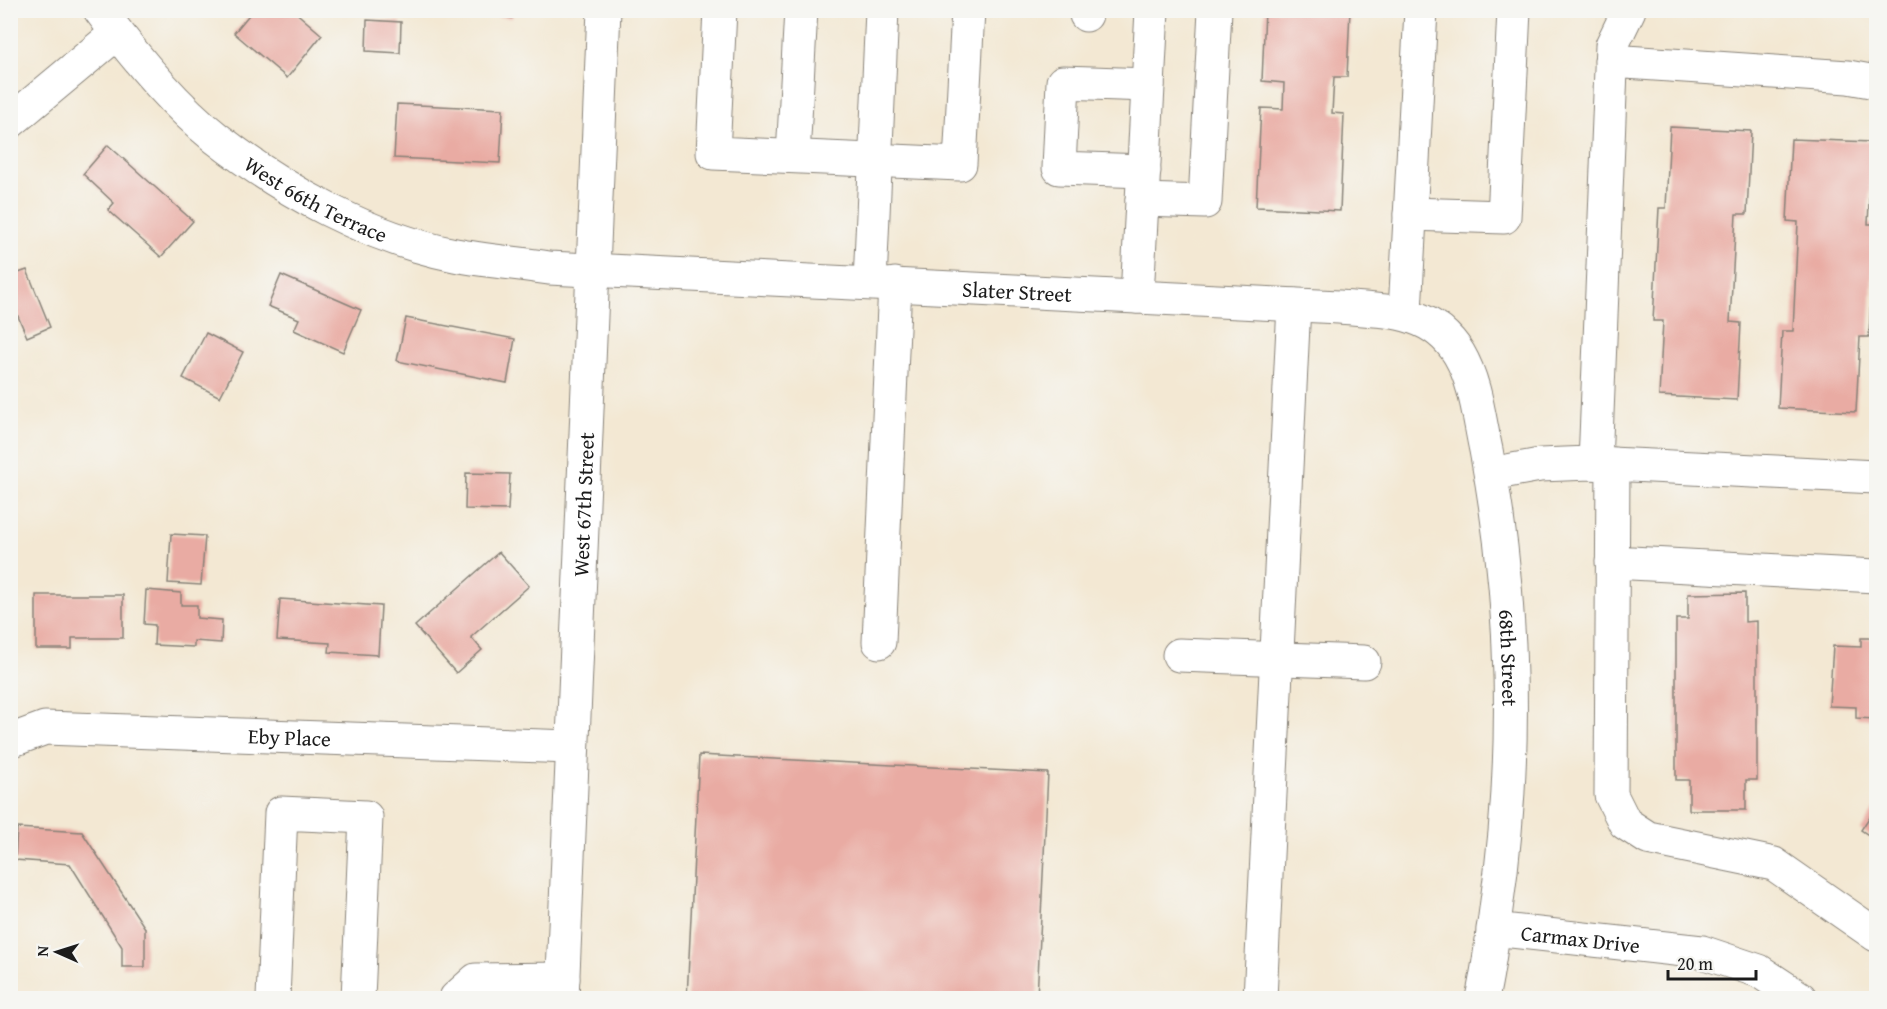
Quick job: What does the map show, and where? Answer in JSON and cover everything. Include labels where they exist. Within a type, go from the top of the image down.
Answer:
[{"type":"street","name":"West 67th Street","points":[[563,989],[571,747],[604,10]]},
{"type":"street","points":[[720,10],[713,153],[960,164],[968,10]]},
{"type":"street","points":[[793,156],[801,10]]},
{"type":"street","points":[[879,642],[882,284],[875,159],[882,10]]},
{"type":"street","points":[[1137,297],[1152,10]]},
{"type":"street","points":[[1148,85],[1064,82],[1059,168],[1205,202],[1215,10]]},
{"type":"street","points":[[1405,312],[1421,10]]},
{"type":"street","points":[[1410,214],[1504,217],[1514,10]]},
{"type":"street","points":[[1629,10],[1612,45],[1611,61],[1604,464],[1612,562],[1611,795],[1625,823],[1648,838],[1774,864],[1876,935]]},
{"type":"street","name":"West 66th Terrace","points":[[109,22],[178,102],[215,137],[273,178],[331,210],[382,233],[453,254],[549,268],[593,269]]},
{"type":"street","points":[[10,122],[109,22]]},
{"type":"street","points":[[1611,61],[1848,76],[1876,82]]},
{"type":"street","name":"Slater Street","points":[[593,269],[1293,304],[1405,312],[1435,328]]},
{"type":"street","points":[[1260,999],[1293,304]]},
{"type":"street","name":"68th Street","points":[[1435,328],[1459,353],[1473,384],[1491,474],[1506,598],[1510,733],[1502,864],[1482,999]]},
{"type":"street","points":[[1491,474],[1540,465],[1604,464],[1876,477]]},
{"type":"street","points":[[1612,562],[1876,576]]},
{"type":"street","points":[[1179,655],[1364,662]]},
{"type":"street","name":"Eby Place","points":[[10,741],[45,728],[571,747]]},
{"type":"street","points":[[273,999],[281,813],[366,817],[358,999]]},
{"type":"street","name":"Carmax Drive","points":[[1493,928],[1702,952],[1759,971],[1800,999]]},
{"type":"street","points":[[456,999],[476,980],[563,989]]},
{"type":"building","points":[[253,10],[293,10],[322,35],[287,78],[234,33]]},
{"type":"building","points":[[450,10],[513,10],[512,18]]},
{"type":"building","points":[[1265,10],[1350,10],[1347,77],[1334,77],[1332,113],[1344,114],[1340,211],[1256,207],[1261,108],[1283,109],[1284,83],[1262,81]]},
{"type":"building","points":[[1845,10],[1876,10],[1876,16],[1845,14]]},
{"type":"building","points":[[367,20],[401,22],[400,53],[366,51]]},
{"type":"building","points":[[397,104],[503,109],[500,163],[394,158]]},
{"type":"building","points":[[1670,127],[1751,131],[1747,214],[1736,214],[1730,322],[1741,323],[1737,400],[1659,396],[1663,321],[1653,321],[1659,208],[1666,208]]},
{"type":"building","points":[[1791,139],[1872,142],[1868,224],[1875,224],[1869,337],[1860,337],[1856,412],[1778,408],[1782,331],[1793,331],[1798,222],[1787,221]]},
{"type":"building","points":[[108,145],[193,221],[161,257],[108,210],[114,203],[83,174]]},
{"type":"building","points":[[27,270],[50,327],[27,337],[17,314],[10,317],[10,276]]},
{"type":"building","points":[[281,275],[361,310],[343,352],[294,330],[299,319],[268,306]]},
{"type":"building","points":[[406,318],[515,339],[507,383],[397,361]]},
{"type":"building","points":[[206,333],[243,352],[220,397],[183,378]]},
{"type":"building","points":[[466,473],[510,474],[508,510],[465,509]]},
{"type":"building","points":[[171,534],[205,536],[201,585],[168,583]]},
{"type":"building","points":[[499,552],[529,586],[471,637],[482,650],[456,673],[415,626]]},
{"type":"building","points":[[146,590],[181,593],[181,605],[197,605],[197,618],[222,620],[221,643],[194,641],[194,647],[154,645],[155,625],[144,624]]},
{"type":"building","points":[[1745,593],[1745,622],[1757,621],[1757,780],[1746,780],[1746,810],[1689,810],[1689,780],[1676,780],[1676,619],[1688,619],[1688,594]]},
{"type":"building","points":[[36,595],[123,595],[123,638],[72,638],[72,649],[36,649]]},
{"type":"building","points":[[280,599],[381,606],[378,655],[329,652],[330,643],[277,640]]},
{"type":"building","points":[[1861,638],[1876,638],[1876,719],[1856,718],[1856,707],[1829,706],[1833,646],[1861,647]]},
{"type":"building","points":[[699,755],[1048,773],[1037,998],[687,998]]},
{"type":"building","points":[[1876,807],[1876,840],[1861,830]]},
{"type":"building","points":[[17,828],[82,832],[145,928],[145,967],[122,967],[122,947],[70,864],[15,860]]}]
